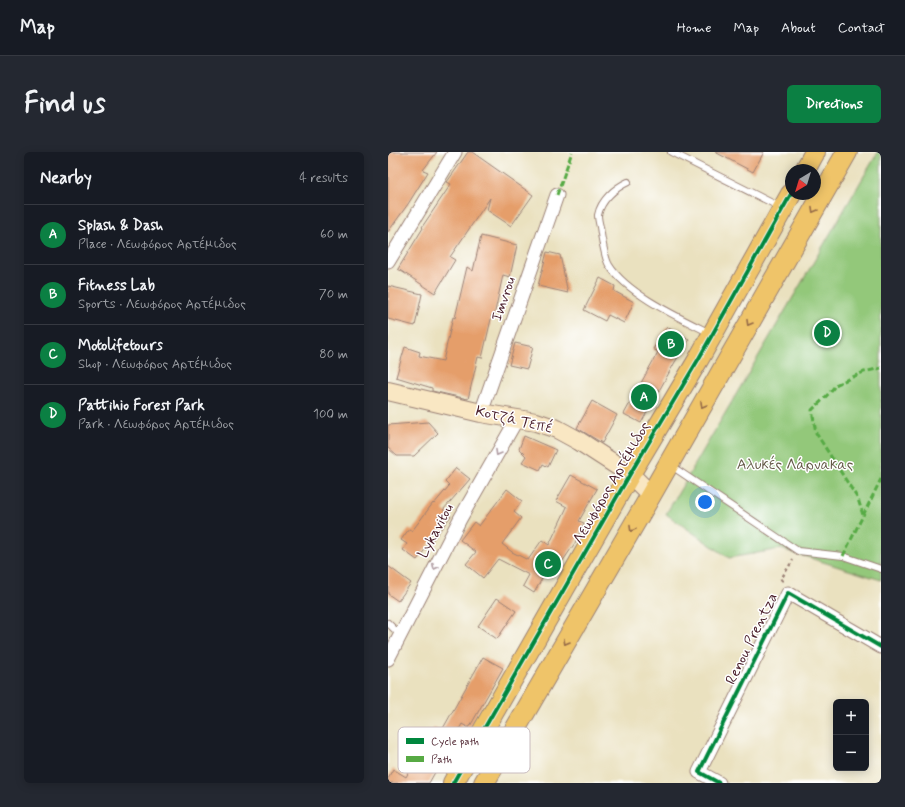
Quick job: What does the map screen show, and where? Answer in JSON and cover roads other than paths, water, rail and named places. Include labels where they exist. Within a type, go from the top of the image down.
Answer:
[{"type":"main road","points":[[808,164],[815,152]]},
{"type":"main road","points":[[516,727],[847,152]]},
{"type":"main road","name":"Λεωφόρος Αρτέμιδος","points":[[487,727],[787,201]]},
{"type":"main road","name":"Λεωφόρος Αρτέμιδος","points":[[456,782],[461,773]]},
{"type":"main road","points":[[484,783],[490,773]]},
{"type":"street","points":[[388,262],[455,152]]},
{"type":"street","name":"Imvrou","points":[[481,413],[557,195]]},
{"type":"street","name":"Κοτζά Τεπέ","points":[[389,393],[481,413],[536,422],[557,429],[579,441],[630,474],[651,495]]},
{"type":"street","name":"Lykavitou","points":[[388,659],[460,519],[517,419]]},
{"type":"street","name":"Renou Prentza","points":[[719,783],[699,772],[788,592],[881,647]]},
{"type":"lane","points":[[671,152],[787,201]]},
{"type":"lane","points":[[628,182],[620,185],[604,200],[598,215],[609,265],[629,287],[712,334]]},
{"type":"lane","points":[[669,464],[798,551],[843,556],[881,569]]},
{"type":"lane","points":[[388,622],[400,636]]},
{"type":"place","name":"Pattihio Forest Park","points":[[827,333]]},
{"type":"place","name":"Fitness Lab","points":[[671,344]]},
{"type":"place","name":"Splash & Dash","points":[[644,397]]},
{"type":"place","name":"Motolifetours","points":[[548,564]]},
{"type":"park label","name":"Αλυκές Λάρνακας","points":[[795,465]]}]
